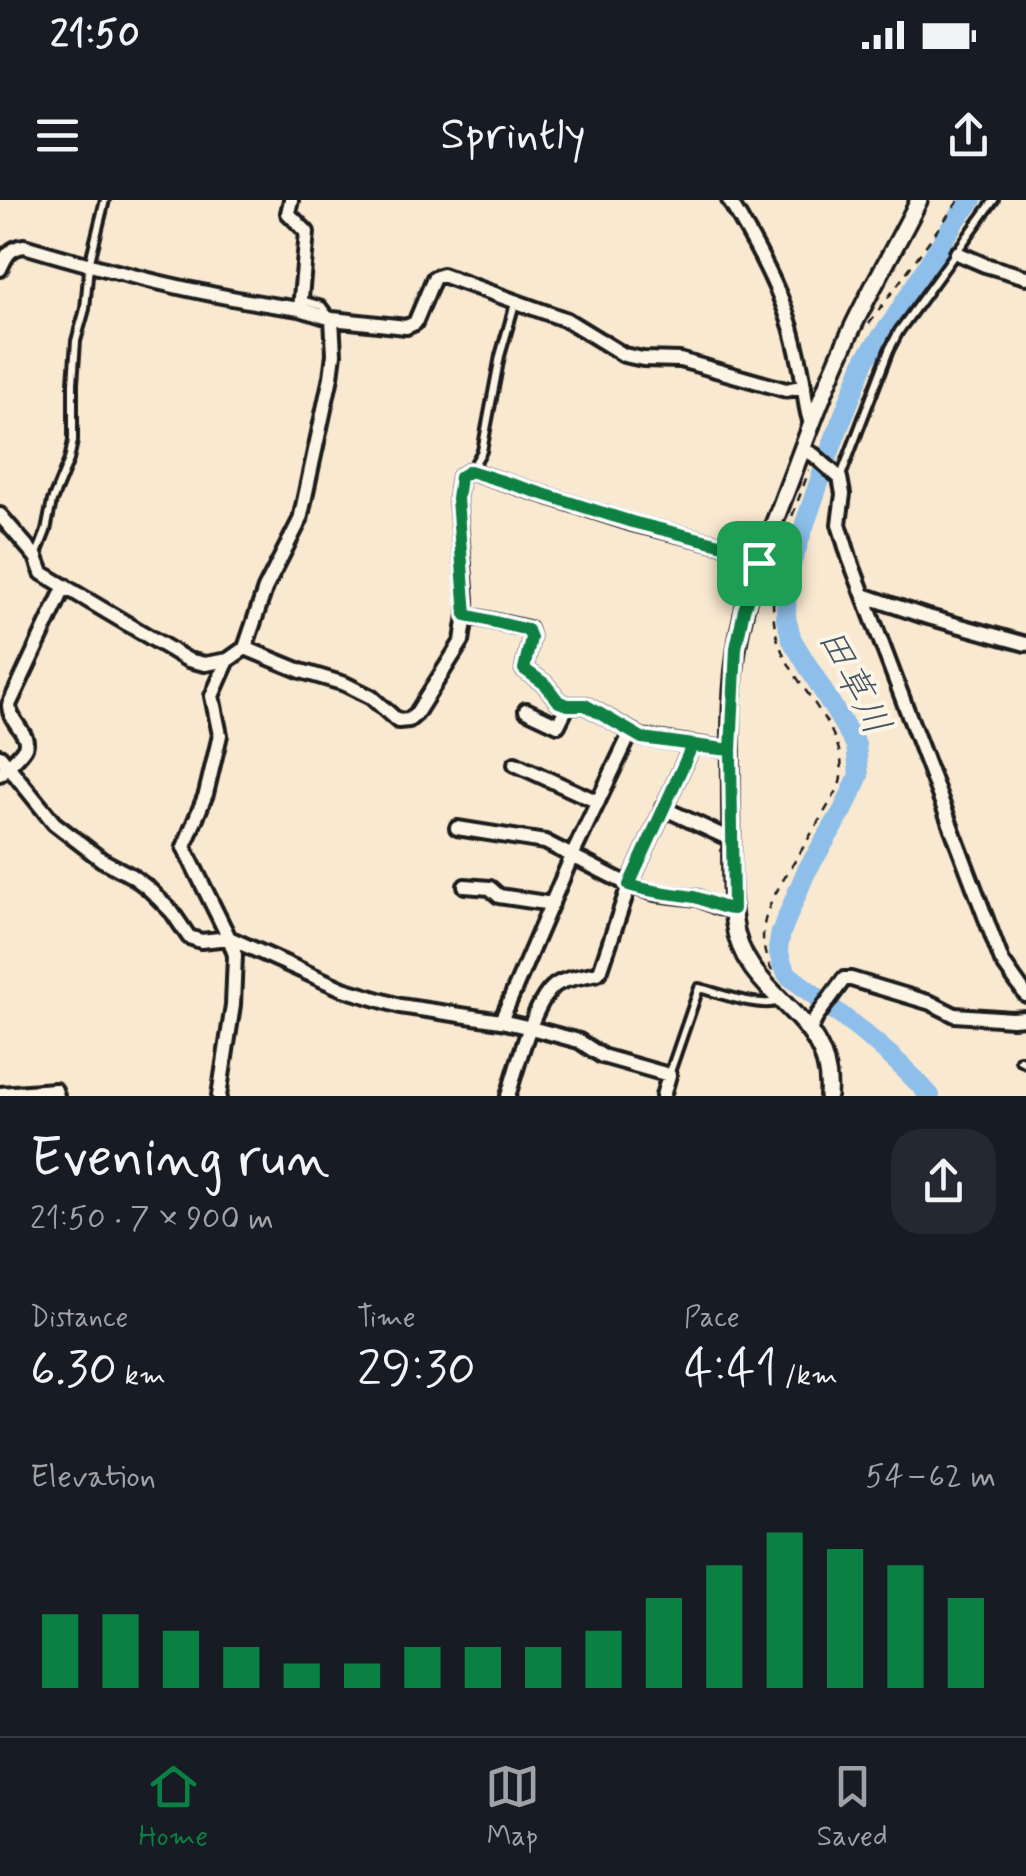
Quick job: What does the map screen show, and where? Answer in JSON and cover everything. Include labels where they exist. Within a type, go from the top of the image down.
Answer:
[{"type":"street","points":[[290,200],[288,213],[307,232],[301,304]]},
{"type":"street","points":[[729,200],[780,296],[791,328],[805,408],[812,426]]},
{"type":"street","points":[[828,1096],[825,1059],[813,1023],[760,981],[736,934],[731,750],[736,648],[759,563],[808,452],[812,426],[851,330],[919,200]]},
{"type":"street","points":[[0,269],[6,255],[24,246],[89,266],[241,301],[301,304],[332,319],[406,327],[415,323],[434,278],[442,274],[567,320],[624,356],[680,360],[786,390],[804,386]]},
{"type":"street","points":[[957,253],[1026,277]]},
{"type":"street","points":[[0,515],[36,557],[42,573],[188,660],[205,664],[228,660],[245,648],[265,589],[300,520],[332,377],[332,319]]},
{"type":"street","points":[[808,452],[840,478],[843,494],[839,524],[1002,961],[1026,995]]},
{"type":"street","points":[[245,648],[345,684],[371,697],[398,721],[409,720],[462,641],[466,615],[457,499],[460,477],[470,471],[632,522],[728,546],[759,563]]},
{"type":"street","points":[[65,586],[9,705],[9,714],[27,740],[26,746],[3,765],[54,823],[102,860],[148,888],[190,937],[201,941],[229,938],[343,989],[400,1006],[501,1021],[579,1042],[602,1056],[668,1075],[663,1096]]},
{"type":"street","points":[[866,596],[1026,644]]},
{"type":"street","points":[[466,615],[528,630],[531,638],[524,669],[545,684],[559,702],[585,705],[642,738],[731,750]]},
{"type":"street","points":[[219,1096],[233,1005],[234,956],[184,847],[210,779],[220,735],[212,696],[228,660]]},
{"type":"street","points":[[526,710],[558,725],[568,705]]},
{"type":"street","points":[[501,1021],[631,732]]},
{"type":"street","points":[[508,1096],[544,998],[555,984],[598,973],[629,885],[692,746]]},
{"type":"street","points":[[516,764],[598,802]]},
{"type":"street","points":[[663,808],[732,840]]},
{"type":"street","points":[[457,828],[544,842],[629,885],[733,909]]},
{"type":"street","points":[[465,886],[490,888],[499,896],[552,904]]},
{"type":"street","points":[[813,1023],[844,980],[852,979],[931,1002],[955,1014],[1026,1018]]},
{"type":"street","points":[[0,1094],[55,1090],[57,1096]]},
{"type":"lane","points":[[36,557],[73,441],[76,341],[105,200]]},
{"type":"lane","points":[[840,478],[888,350],[994,200]]},
{"type":"lane","points":[[470,471],[482,451],[500,356],[516,300]]},
{"type":"lane","points":[[668,1075],[699,988],[760,1003],[781,1000]]},
{"type":"path","points":[[864,333],[959,200]]},
{"type":"path","points":[[772,972],[763,938],[769,904],[838,789],[844,766],[836,740],[787,660],[775,632],[774,568],[808,452]]},
{"type":"waterway","name":"田草川","points":[[930,1096],[880,1047],[788,975],[782,964],[778,949],[781,932],[806,872],[844,809],[859,775],[856,745],[792,640],[786,618],[787,576],[866,358],[972,200]]},
{"type":"route","points":[[759,563],[728,546],[632,522],[470,471],[460,477],[457,499],[466,615],[528,630],[531,638],[524,669],[545,684],[559,702],[585,705],[642,738],[731,750],[733,909],[718,908],[698,898],[655,893],[629,885],[692,746],[731,750],[736,648],[759,563]]}]
